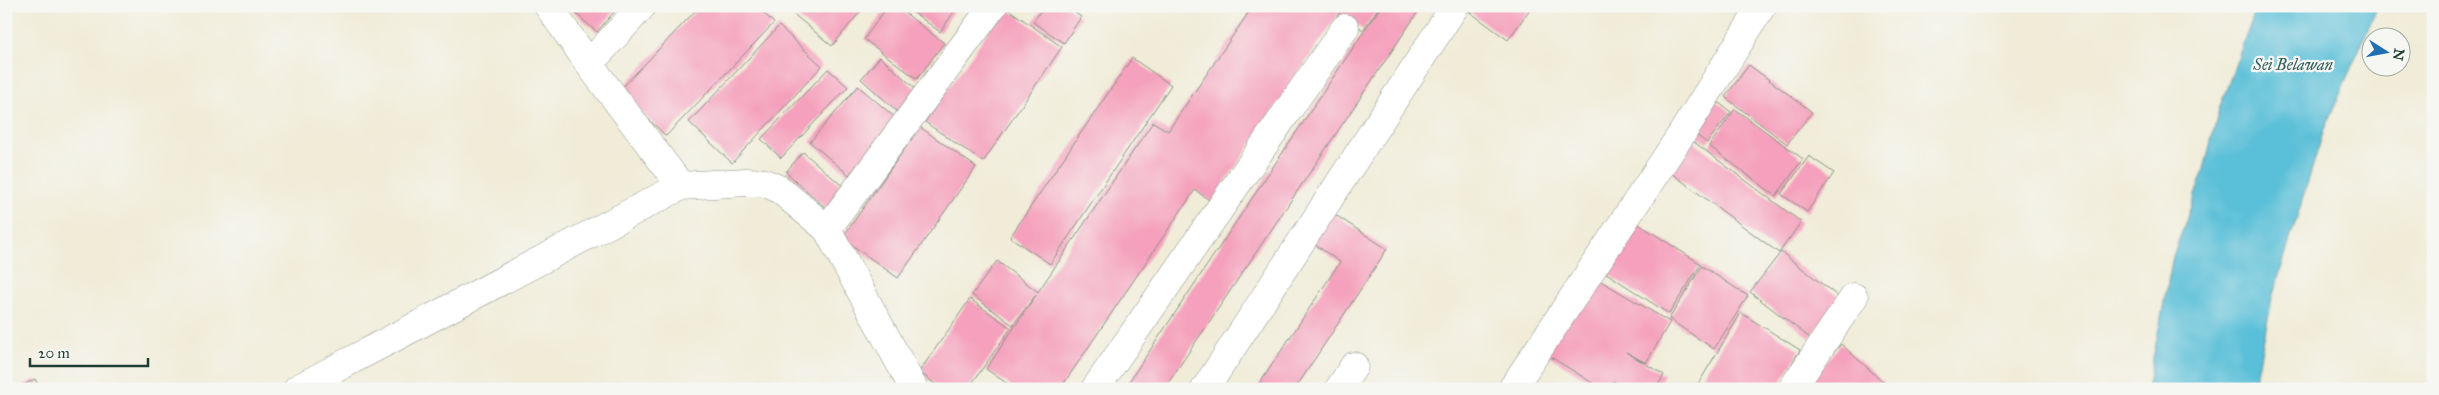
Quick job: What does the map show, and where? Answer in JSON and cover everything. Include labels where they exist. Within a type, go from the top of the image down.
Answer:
[{"type":"street","points":[[548,6],[588,64],[681,186]]},
{"type":"street","points":[[588,64],[642,6]]},
{"type":"street","points":[[827,228],[993,6]]},
{"type":"street","points":[[1205,389],[1455,6]]},
{"type":"street","points":[[1512,389],[1681,135],[1762,6]]},
{"type":"street","points":[[1095,389],[1345,28]]},
{"type":"street","points":[[298,389],[681,186],[746,182],[765,183],[780,189],[827,228],[914,389]]},
{"type":"street","points":[[1792,389],[1854,297]]},
{"type":"street","points":[[1339,389],[1354,366]]},
{"type":"water","name":"Sei Belawan","points":[[2257,6],[2378,6],[2368,28],[2362,28],[2362,43],[2324,130],[2272,298],[2254,389],[2147,389],[2173,256],[2203,173],[2219,109]]},
{"type":"building","points":[[567,6],[619,6],[597,32]]},
{"type":"building","points":[[700,6],[756,6],[774,23],[666,136],[619,91]]},
{"type":"building","points":[[784,6],[865,6],[832,46]]},
{"type":"building","points":[[888,6],[896,6],[944,43],[917,79],[864,39]]},
{"type":"building","points":[[905,6],[958,6],[940,32]]},
{"type":"building","points":[[1044,6],[1066,6],[1081,17],[1064,43],[1033,22]]},
{"type":"building","points":[[1253,6],[1380,6],[1363,30],[1339,13],[1212,202],[1195,190],[1060,389],[1015,389],[986,369],[1036,295],[1013,325],[972,295],[997,261],[1038,292],[1153,122],[1168,131]]},
{"type":"building","points":[[1381,6],[1422,6],[1164,389],[1124,389]]},
{"type":"building","points":[[1470,6],[1532,6],[1508,40],[1467,10]]},
{"type":"building","points":[[1005,7],[1062,47],[983,162],[925,122]]},
{"type":"building","points":[[779,26],[822,66],[732,163],[689,122]]},
{"type":"building","points":[[880,57],[917,90],[898,112],[861,79]]},
{"type":"building","points":[[1132,58],[1171,85],[1050,264],[1010,237]]},
{"type":"building","points":[[1749,65],[1812,112],[1787,144],[1725,97]]},
{"type":"building","points":[[828,69],[848,87],[781,158],[761,139]]},
{"type":"building","points":[[858,86],[897,119],[849,175],[810,142]]},
{"type":"building","points":[[1711,97],[1731,112],[1707,143],[1687,128]]},
{"type":"building","points":[[1735,109],[1803,159],[1776,196],[1709,146]]},
{"type":"building","points":[[920,127],[976,167],[898,278],[842,238]]},
{"type":"building","points":[[1686,136],[1801,222],[1779,253],[1663,167]]},
{"type":"building","points":[[803,152],[846,189],[828,210],[786,172]]},
{"type":"building","points":[[1809,156],[1834,173],[1807,212],[1781,194]]},
{"type":"building","points":[[1331,212],[1387,249],[1295,389],[1256,389],[1340,262],[1311,242]]},
{"type":"building","points":[[1629,218],[1701,264],[1669,314],[1597,267]]},
{"type":"building","points":[[1781,252],[1840,298],[1810,338],[1750,292]]},
{"type":"building","points":[[1702,266],[1748,296],[1714,349],[1669,319]]},
{"type":"building","points":[[1594,277],[1670,322],[1646,363],[1626,352],[1664,375],[1656,389],[1627,389],[1613,381],[1608,389],[1602,389],[1540,350]]},
{"type":"building","points":[[970,299],[1011,328],[968,389],[942,389],[919,372]]},
{"type":"building","points":[[1741,313],[1800,350],[1777,389],[1695,389]]},
{"type":"building","points":[[1841,344],[1891,389],[1802,389]]},
{"type":"building","points":[[35,379],[40,389],[16,389]]},
{"type":"building","points":[[1614,384],[1623,389],[1611,389]]}]
